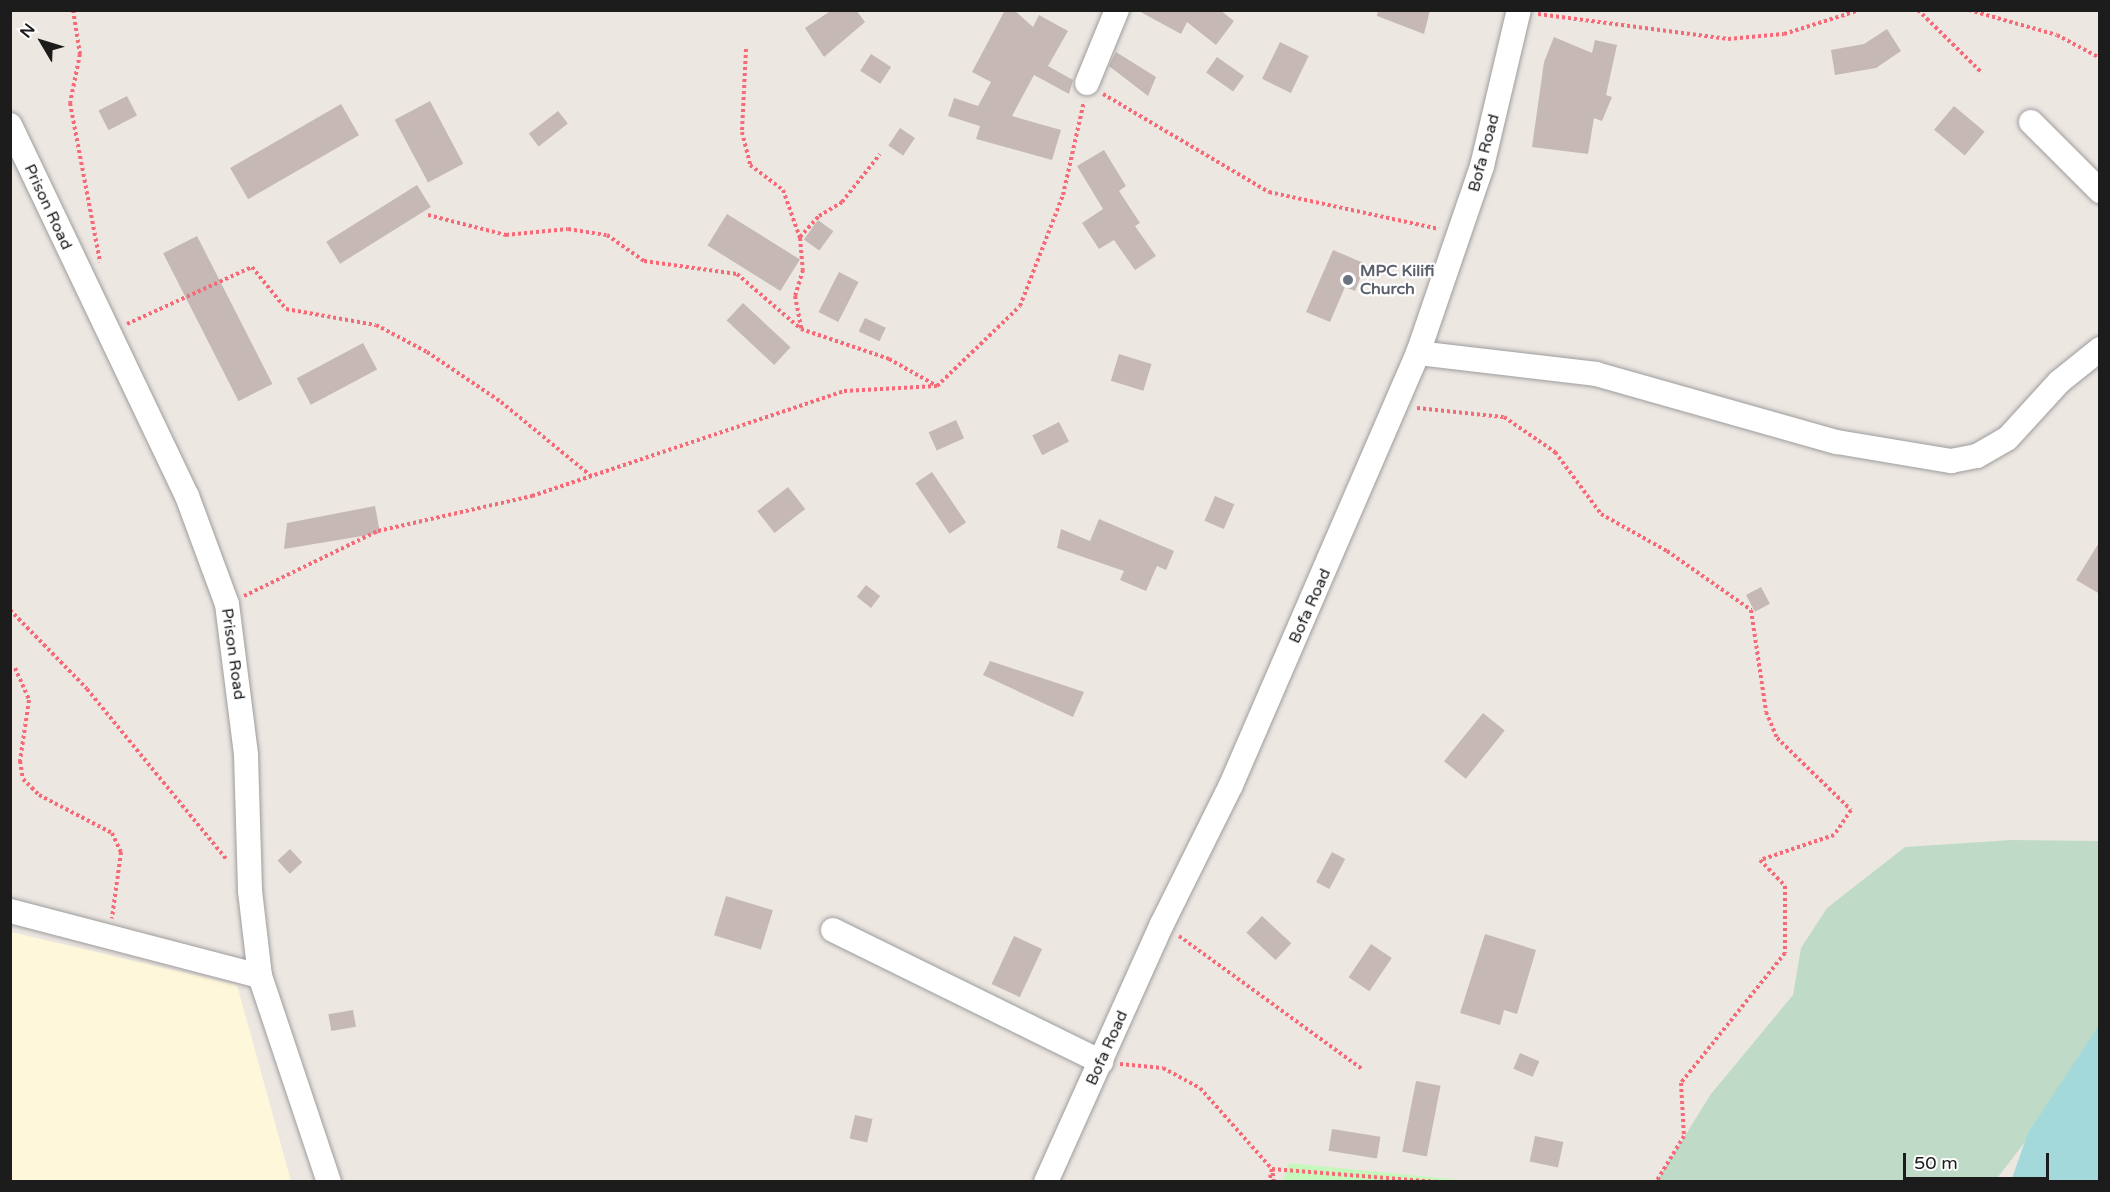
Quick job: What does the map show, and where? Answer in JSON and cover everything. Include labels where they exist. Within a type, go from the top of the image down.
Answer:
[{"type":"street","points":[[1087,83],[1117,10]]},
{"type":"street","name":"Bofa Road","points":[[1046,1182],[1162,924],[1231,785],[1397,406],[1460,234],[1519,11]]},
{"type":"street","points":[[2031,122],[2100,191]]},
{"type":"street","name":"Prison Road","points":[[10,125],[106,334],[187,496],[227,604],[246,755],[250,891],[260,976],[329,1182]]},
{"type":"street","points":[[1418,353],[1596,374],[1838,442],[1951,461],[1977,456],[2007,439],[2059,382],[2100,348]]},
{"type":"street","points":[[10,911],[260,976]]},
{"type":"street","points":[[833,930],[1101,1062]]},
{"type":"path","points":[[73,10],[80,54],[70,103],[97,225],[100,268]]},
{"type":"path","points":[[1519,11],[1728,39],[1784,34],[1860,10]]},
{"type":"path","points":[[1918,10],[1982,73]]},
{"type":"path","points":[[1969,10],[2057,35],[2100,58]]},
{"type":"path","points":[[746,49],[742,132],[750,165],[783,190],[800,238],[803,270],[795,296],[801,329]]},
{"type":"path","points":[[227,604],[378,531],[532,496],[844,392],[937,386],[1020,306],[1063,195],[1087,83],[1269,192],[1460,234]]},
{"type":"path","points":[[800,238],[819,216],[842,202],[880,153]]},
{"type":"path","points":[[428,215],[506,235],[568,229],[607,235],[644,261],[737,274],[801,329],[889,359],[937,386]]},
{"type":"path","points":[[106,334],[252,267],[286,309],[376,325],[427,352],[501,402],[591,476]]},
{"type":"path","points":[[1397,406],[1504,417],[1555,452],[1601,514],[1667,551],[1751,610],[1766,712],[1777,738],[1851,810],[1834,835],[1760,860],[1785,886],[1785,953],[1681,1083],[1684,1136],[1656,1182]]},
{"type":"path","points":[[10,610],[87,689],[250,891]]},
{"type":"path","points":[[15,668],[29,700],[20,761],[23,779],[39,795],[112,833],[121,852],[108,936]]},
{"type":"path","points":[[1162,924],[1362,1069]]},
{"type":"path","points":[[1101,1062],[1163,1068],[1200,1088],[1272,1169],[1274,1182]]},
{"type":"path","points":[[1269,1182],[1272,1169]]},
{"type":"path","points":[[1272,1169],[1437,1182]]},
{"type":"shaded area","points":[[11,932],[237,985],[291,1181],[11,1181]]},
{"type":"green space","points":[[2011,840],[2099,841],[2099,1026],[2081,1069],[1995,1181],[1656,1182],[1711,1094],[1793,995],[1801,948],[1827,908],[1905,847]]},
{"type":"green space","points":[[1289,1163],[1470,1181],[1283,1181]]},
{"type":"water","points":[[2099,1025],[2099,1181],[2011,1181],[2028,1133]]},
{"type":"building","points":[[832,10],[856,10],[865,22],[824,57],[805,28]]},
{"type":"building","points":[[1005,10],[1014,10],[1033,27],[1039,15],[1068,31],[1048,66],[1073,80],[1069,94],[1034,75],[1012,116],[1061,130],[1052,160],[976,139],[980,126],[948,116],[954,98],[978,106],[991,82],[972,72]]},
{"type":"building","points":[[1137,10],[1220,10],[1234,21],[1216,45],[1187,22],[1181,34]]},
{"type":"building","points":[[1378,10],[1430,10],[1424,34],[1377,16]]},
{"type":"building","points":[[1887,29],[1901,51],[1876,68],[1835,75],[1831,50],[1864,44]]},
{"type":"building","points":[[1554,37],[1592,53],[1595,40],[1617,45],[1606,95],[1612,97],[1602,121],[1594,118],[1588,154],[1532,147],[1544,62]]},
{"type":"building","points":[[1280,42],[1309,56],[1291,93],[1262,79]]},
{"type":"building","points":[[1116,52],[1156,77],[1148,96],[1109,66]]},
{"type":"building","points":[[871,54],[891,67],[880,84],[860,71]]},
{"type":"building","points":[[1217,57],[1244,76],[1233,91],[1206,73]]},
{"type":"building","points":[[127,96],[137,116],[108,130],[98,111]]},
{"type":"building","points":[[430,101],[463,164],[428,182],[395,120]]},
{"type":"building","points":[[341,104],[359,135],[248,199],[230,168]]},
{"type":"building","points":[[1954,106],[1985,132],[1965,155],[1934,130]]},
{"type":"building","points":[[558,111],[568,124],[539,146],[529,134]]},
{"type":"building","points":[[900,128],[915,138],[903,155],[888,145]]},
{"type":"building","points":[[1104,150],[1126,186],[1119,191],[1140,223],[1135,226],[1156,256],[1135,270],[1114,240],[1099,249],[1082,223],[1103,209],[1077,166]]},
{"type":"building","points":[[417,185],[431,207],[340,264],[326,242]]},
{"type":"building","points":[[727,214],[800,260],[780,291],[707,245]]},
{"type":"building","points":[[818,220],[833,231],[819,251],[804,239]]},
{"type":"building","points":[[197,236],[272,384],[239,401],[163,253]]},
{"type":"building","points":[[1333,250],[1366,264],[1355,291],[1345,287],[1330,322],[1306,312]]},
{"type":"building","points":[[839,272],[859,282],[838,322],[819,312]]},
{"type":"building","points":[[743,303],[791,347],[774,365],[727,321]]},
{"type":"building","points":[[865,318],[886,328],[880,341],[859,332]]},
{"type":"building","points":[[363,343],[377,369],[311,405],[297,378]]},
{"type":"building","points":[[1119,354],[1152,364],[1143,391],[1111,381]]},
{"type":"building","points":[[956,420],[964,438],[937,450],[929,432]]},
{"type":"building","points":[[1059,422],[1069,442],[1042,455],[1032,436]]},
{"type":"building","points":[[932,472],[966,523],[950,534],[915,483]]},
{"type":"building","points":[[788,487],[805,509],[775,533],[757,511]]},
{"type":"building","points":[[1215,496],[1234,504],[1224,529],[1204,521]]},
{"type":"building","points":[[375,506],[380,533],[284,549],[287,523]]},
{"type":"building","points":[[1099,519],[1174,551],[1166,570],[1157,566],[1146,591],[1120,580],[1124,571],[1057,548],[1061,529],[1090,541]]},
{"type":"building","points":[[2100,541],[2100,594],[2076,580]]},
{"type":"building","points":[[866,585],[880,596],[871,608],[857,597]]},
{"type":"building","points":[[1761,587],[1770,604],[1755,612],[1746,595]]},
{"type":"building","points":[[990,661],[1084,692],[1073,717],[983,675]]},
{"type":"building","points":[[1483,713],[1505,731],[1466,779],[1444,761]]},
{"type":"building","points":[[290,849],[302,862],[290,874],[278,861]]},
{"type":"building","points":[[1332,852],[1345,859],[1329,889],[1316,882]]},
{"type":"building","points":[[726,896],[773,910],[761,950],[714,935]]},
{"type":"building","points":[[1262,916],[1291,943],[1276,960],[1246,933]]},
{"type":"building","points":[[1485,934],[1536,950],[1517,1014],[1504,1010],[1500,1025],[1460,1013]]},
{"type":"building","points":[[1014,936],[1042,949],[1020,997],[992,984]]},
{"type":"building","points":[[1371,944],[1392,958],[1369,991],[1349,977]]},
{"type":"building","points":[[353,1010],[356,1027],[331,1031],[328,1014]]},
{"type":"building","points":[[1520,1053],[1539,1061],[1533,1077],[1513,1069]]},
{"type":"building","points":[[1416,1081],[1441,1086],[1427,1156],[1402,1152]]},
{"type":"building","points":[[855,1115],[873,1119],[867,1142],[850,1138]]},
{"type":"building","points":[[1332,1129],[1380,1137],[1377,1158],[1329,1151]]},
{"type":"building","points":[[1535,1136],[1563,1142],[1558,1167],[1530,1161]]},
{"type":"place","name":"MPC Kilifi Church","points":[[1348,280]]}]
